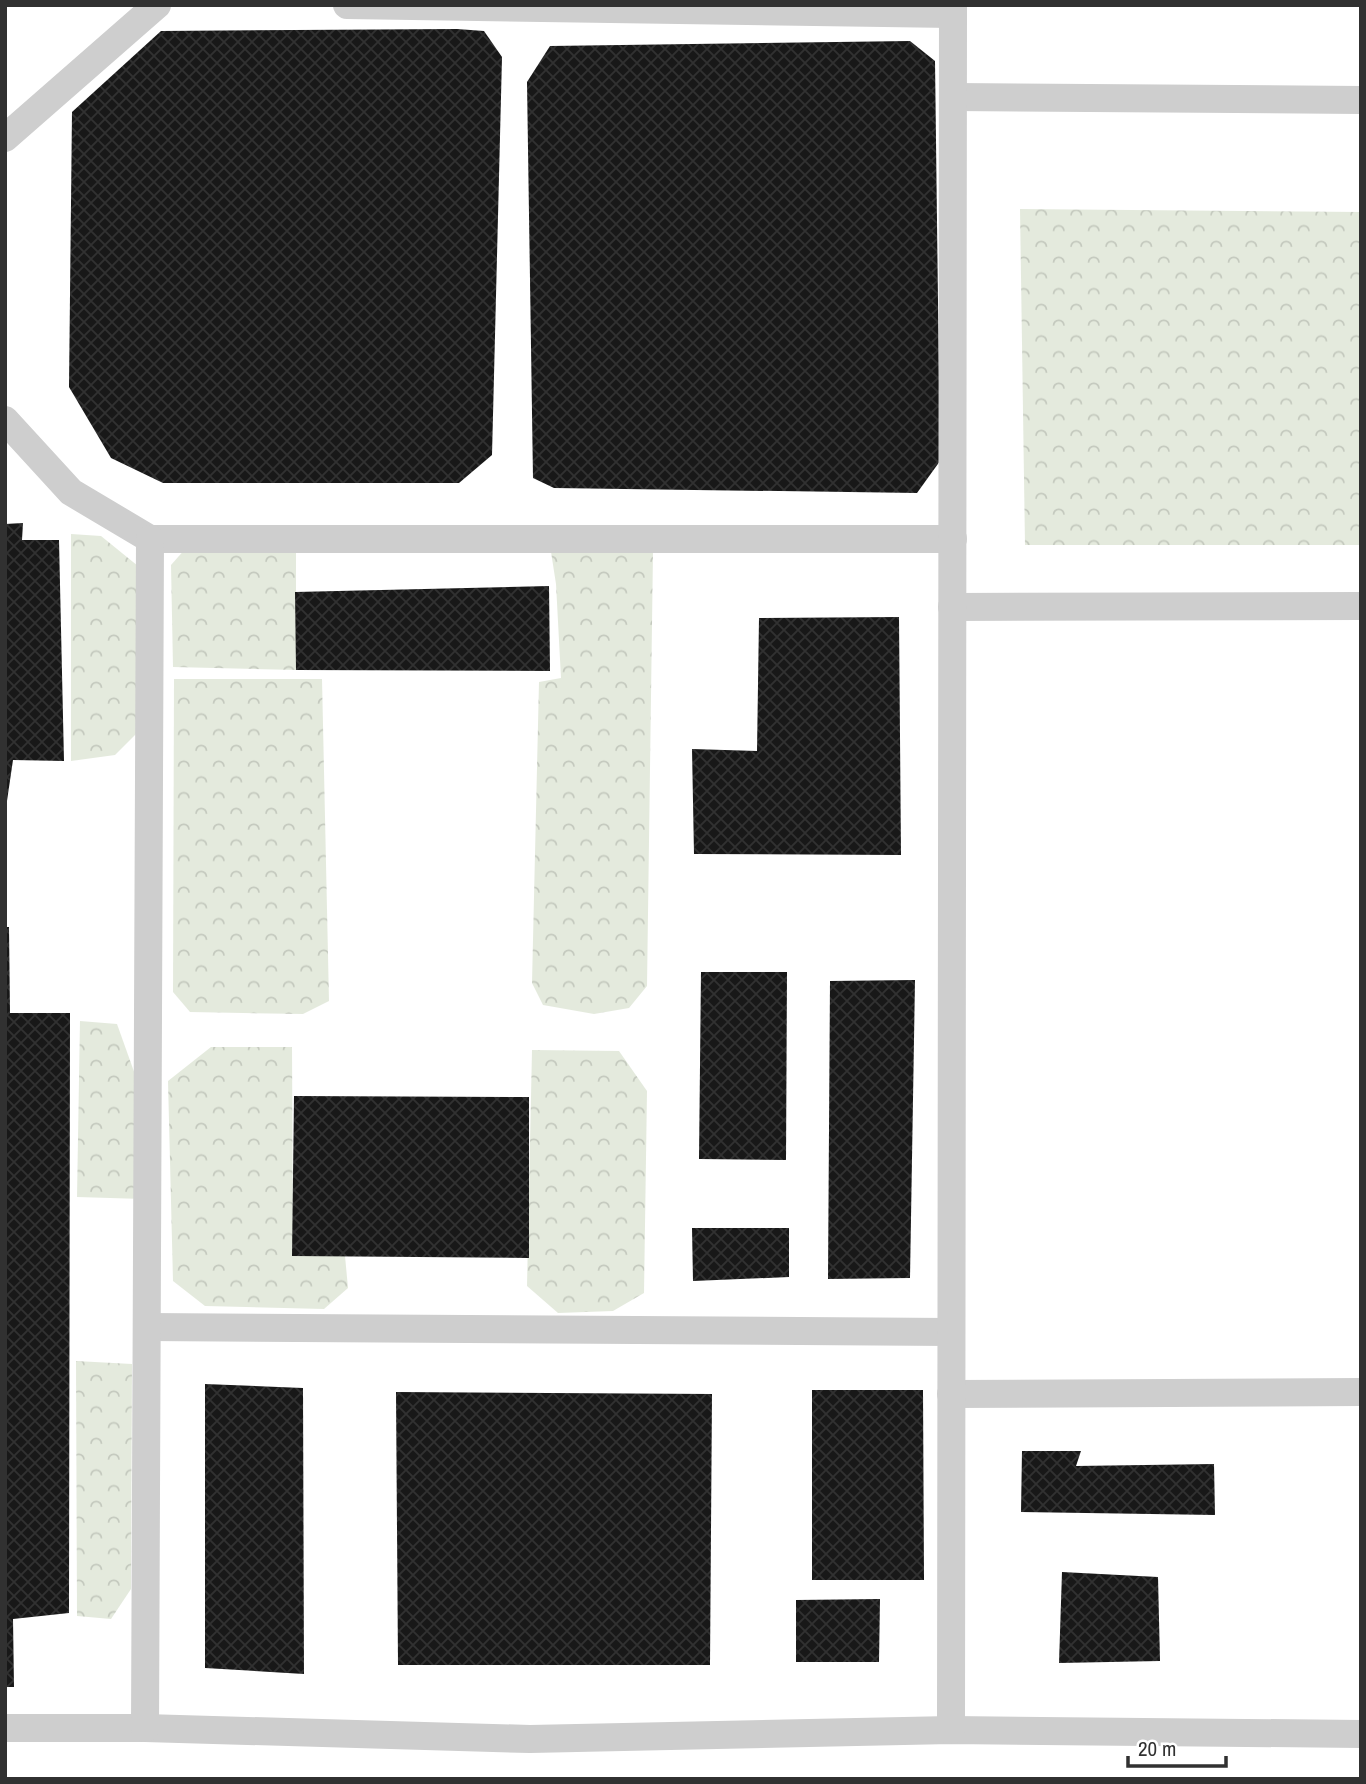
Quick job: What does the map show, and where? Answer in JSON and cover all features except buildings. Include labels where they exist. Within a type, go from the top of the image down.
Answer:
[{"type":"street","points":[[5,138],[157,5]]},
{"type":"street","points":[[347,5],[953,9],[951,1730]]},
{"type":"street","points":[[953,97],[1361,100]]},
{"type":"street","points":[[5,420],[71,492],[150,539],[953,539]]},
{"type":"street","points":[[145,1728],[150,539]]},
{"type":"street","points":[[952,607],[1361,606]]},
{"type":"street","points":[[147,1327],[951,1332]]},
{"type":"street","points":[[951,1394],[1361,1392]]},
{"type":"street","points":[[5,1728],[145,1728],[530,1739],[951,1730],[1361,1734]]},
{"type":"green space","points":[[1020,209],[1361,212],[1361,545],[1025,545]]},
{"type":"green space","points":[[71,534],[101,536],[138,566],[137,733],[115,755],[71,761]]},
{"type":"green space","points":[[194,539],[296,539],[296,670],[173,667],[171,565]]},
{"type":"green space","points":[[549,539],[653,552],[647,986],[629,1008],[594,1014],[543,1005],[532,983],[539,682],[561,678],[556,584]]},
{"type":"green space","points":[[174,679],[322,679],[329,1001],[303,1014],[190,1012],[173,992]]},
{"type":"green space","points":[[80,1021],[117,1024],[142,1094],[143,1199],[77,1197]]},
{"type":"green space","points":[[211,1047],[292,1047],[293,1255],[345,1256],[348,1288],[324,1309],[205,1306],[173,1281],[168,1081]]},
{"type":"green space","points":[[532,1050],[619,1051],[647,1091],[644,1293],[613,1311],[558,1313],[527,1286]]},
{"type":"green space","points":[[76,1361],[132,1364],[131,1589],[111,1619],[77,1616]]}]
